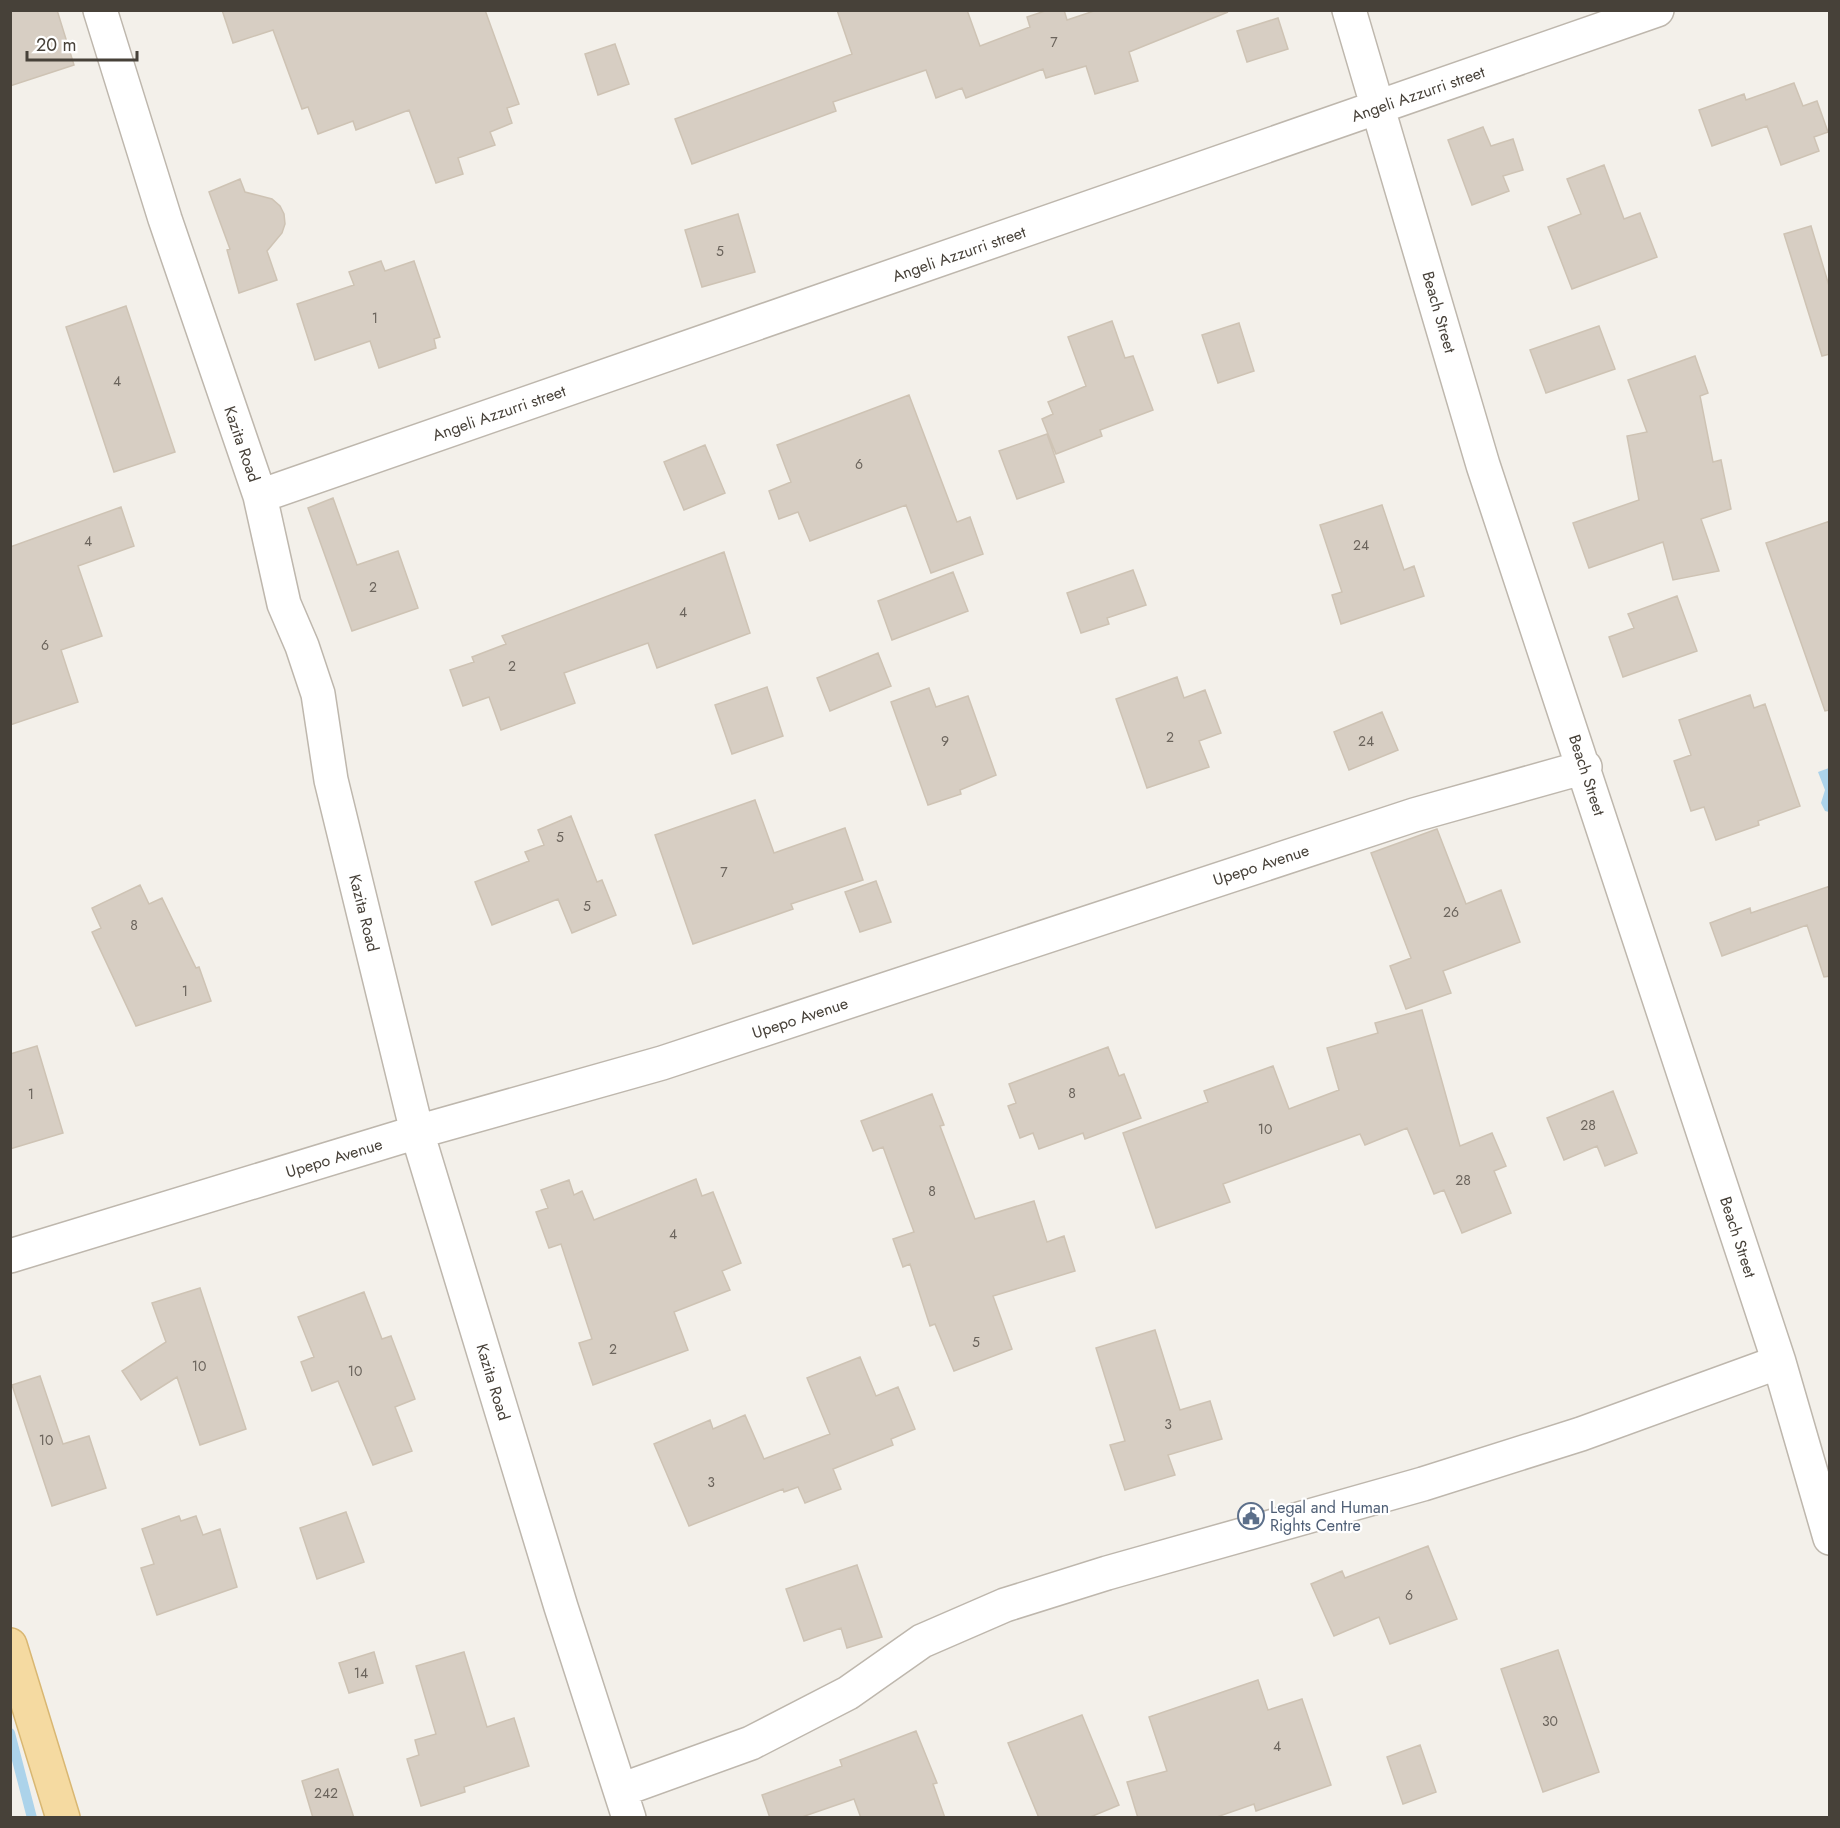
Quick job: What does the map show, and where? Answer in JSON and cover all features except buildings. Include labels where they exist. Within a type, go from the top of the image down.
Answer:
[{"type":"main road","points":[[10,1645],[63,1818]]},
{"type":"street","name":"Kazita Road","points":[[99,10],[165,219],[260,496],[284,604],[302,646],[318,694],[331,780],[417,1132],[561,1607],[625,1804]]},
{"type":"street","name":"Beach Street","points":[[1349,10],[1380,108],[1483,465],[1585,767],[1779,1362],[1830,1538]]},
{"type":"street","name":"Angeli Azzurri street","points":[[260,496],[1657,10]]},
{"type":"street","name":"Upepo Avenue","points":[[10,1256],[417,1132],[662,1063],[1414,814],[1585,767]]},
{"type":"street","points":[[625,1804],[848,1693],[922,1641],[1005,1605],[1107,1573],[1423,1484],[1581,1434],[1779,1362]]},
{"type":"water","points":[[1830,768],[1829,812],[1825,811],[1821,803],[1825,790],[1818,772]]},
{"type":"waterway","points":[[10,1733],[32,1818]]},
{"type":"place","name":"Legal and Human Rights Centre","points":[[1251,1516]]}]
